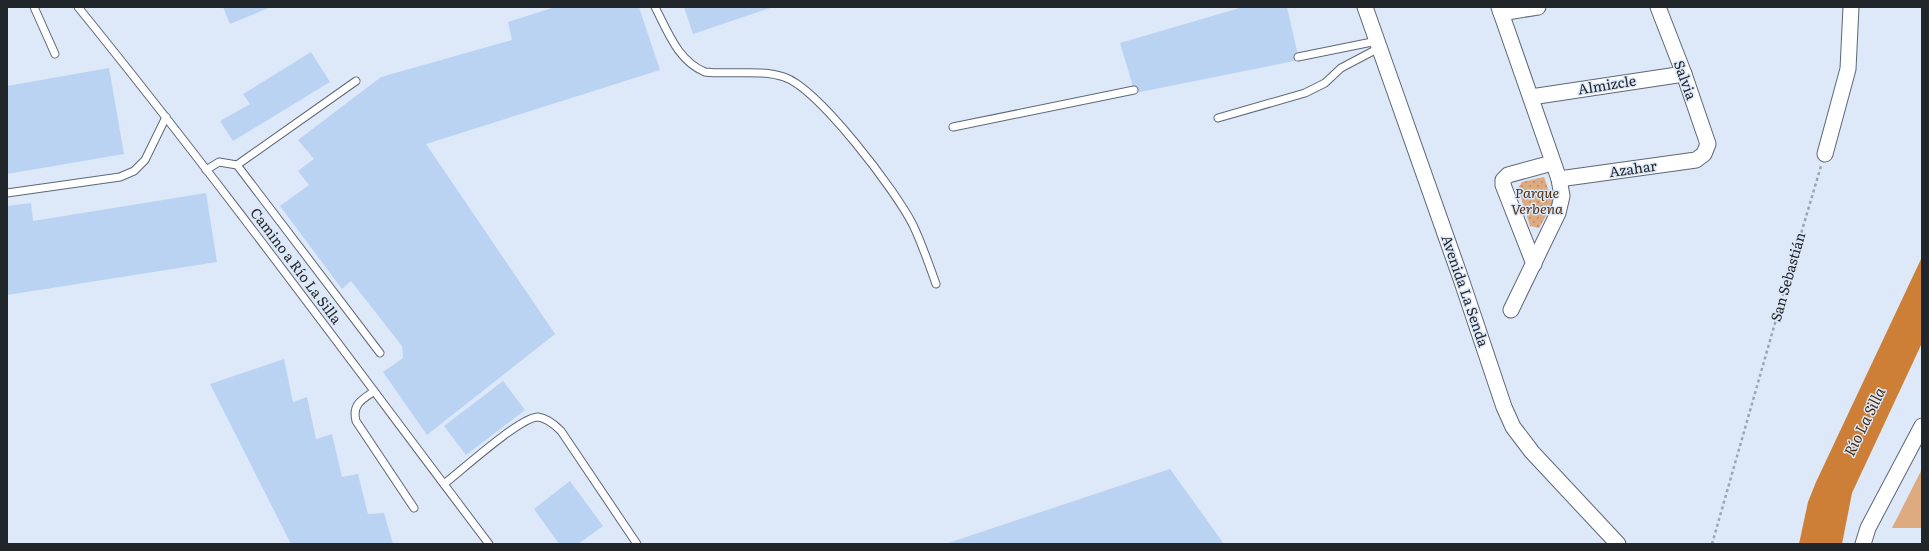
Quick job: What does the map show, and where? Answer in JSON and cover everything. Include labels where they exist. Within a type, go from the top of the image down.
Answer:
[{"type":"street","name":"Avenida La Senda","points":[[1365,7],[1461,279],[1504,407],[1513,427],[1532,452],[1618,544]]},
{"type":"street","points":[[1511,310],[1558,213],[1562,196],[1559,179],[1552,163],[1531,97],[1500,10],[1538,7]]},
{"type":"street","name":"Salvia","points":[[1658,7],[1684,74],[1708,144],[1704,154]]},
{"type":"street","points":[[1825,154],[1848,70],[1851,7]]},
{"type":"street","name":"Almizcle","points":[[1531,97],[1684,74]]},
{"type":"street","name":"Azahar","points":[[1559,179],[1696,160],[1704,154]]},
{"type":"street","points":[[1534,264],[1503,185],[1503,180],[1508,175],[1552,163]]},
{"type":"street","points":[[1863,544],[1868,528],[1922,426]]},
{"type":"lane","points":[[34,7],[55,54]]},
{"type":"lane","name":"Camino a Río La Silla","points":[[78,7],[166,117],[489,544]]},
{"type":"lane","points":[[655,7],[676,46],[687,62],[705,72],[761,74],[784,77],[806,89],[858,147],[895,195],[913,225],[936,284]]},
{"type":"lane","points":[[1298,57],[1378,44]]},
{"type":"lane","points":[[1218,118],[1305,93],[1325,83],[1341,68],[1378,44]]},
{"type":"lane","points":[[206,170],[219,162],[237,164],[356,81]]},
{"type":"lane","points":[[953,127],[1134,90]]},
{"type":"lane","points":[[7,192],[120,177],[134,171],[144,160],[166,117]]},
{"type":"lane","points":[[237,164],[380,353]]},
{"type":"lane","points":[[373,392],[356,405],[354,413],[356,421],[414,508]]},
{"type":"lane","points":[[444,484],[520,423],[539,417],[553,423],[561,431],[637,544]]},
{"type":"path","name":"San Sebastián","points":[[1712,544],[1784,288],[1825,154]]},
{"type":"green space","name":"Parque Verbena","points":[[1544,177],[1553,203],[1539,228],[1530,226],[1518,188],[1522,182]]},
{"type":"green space","points":[[1922,469],[1922,528],[1892,528]]},
{"type":"water","name":"Río La Silla","points":[[1922,257],[1922,343],[1852,493],[1842,544],[1799,544],[1808,502],[1816,482]]},
{"type":"building","points":[[223,7],[271,7],[230,24]]},
{"type":"building","points":[[555,7],[639,7],[660,70],[426,144],[555,334],[427,435],[383,372],[403,358],[402,346],[351,281],[342,289],[280,206],[309,185],[298,171],[314,159],[298,140],[381,77],[512,40],[508,22]]},
{"type":"building","points":[[684,7],[773,7],[693,34]]},
{"type":"building","points":[[1243,7],[1287,7],[1299,60],[1135,93],[1120,43]]},
{"type":"building","points":[[311,52],[330,82],[233,141],[220,121],[250,104],[243,94]]},
{"type":"building","points":[[109,68],[124,154],[7,174],[7,86]]},
{"type":"building","points":[[206,193],[217,262],[7,295],[7,206],[31,203],[33,221]]},
{"type":"building","points":[[284,359],[293,402],[307,397],[316,439],[332,434],[342,477],[358,474],[368,514],[384,513],[393,544],[291,544],[210,384]]},
{"type":"building","points":[[503,381],[525,410],[466,455],[444,426]]},
{"type":"building","points":[[1170,469],[1224,544],[945,544]]},
{"type":"building","points":[[570,481],[603,526],[578,544],[559,544],[534,509]]}]
